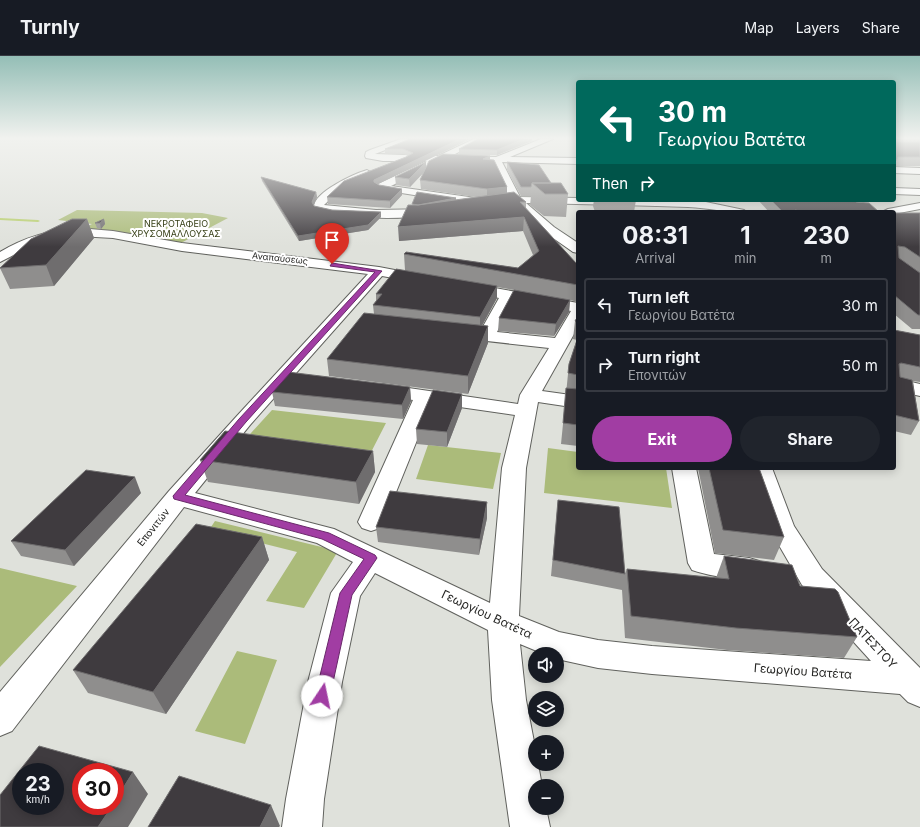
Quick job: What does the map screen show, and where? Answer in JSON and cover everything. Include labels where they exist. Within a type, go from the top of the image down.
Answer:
[{"type":"street","points":[[364,175],[348,181],[326,195],[319,203],[319,207],[334,210],[418,214],[487,202],[516,200],[576,201]]},
{"type":"street","points":[[380,187],[406,175]]},
{"type":"street","points":[[503,175],[516,200],[550,230],[576,248]]},
{"type":"street","points":[[348,181],[487,202]]},
{"type":"street","points":[[896,191],[920,192]]},
{"type":"street","points":[[608,202],[701,204],[730,210]]},
{"type":"street","points":[[896,210],[920,206]]},
{"type":"street","name":"Αναπαύσεως","points":[[0,258],[38,237],[56,233],[75,232],[135,237],[199,249],[317,262],[379,271],[432,281]]},
{"type":"street","name":"Επονιτών","points":[[0,720],[178,496],[242,421],[282,378],[346,322],[379,271]]},
{"type":"street","points":[[455,285],[576,308]]},
{"type":"street","points":[[486,336],[508,295]]},
{"type":"street","points":[[530,827],[509,700],[502,623],[514,468],[528,403],[559,344],[576,316]]},
{"type":"street","points":[[440,332],[559,344]]},
{"type":"street","points":[[282,378],[306,381]]},
{"type":"street","points":[[896,384],[920,390]]},
{"type":"street","points":[[362,387],[425,395],[528,403],[576,402]]},
{"type":"street","points":[[372,522],[425,395]]},
{"type":"street","points":[[684,470],[702,563],[812,577]]},
{"type":"street","name":"ΠΑΤΕΣΤΟΥ","points":[[761,470],[782,528],[812,577],[913,685]]},
{"type":"street","name":"Γεωργίου Βατέτα","points":[[178,496],[325,536],[502,623],[557,645],[598,654],[913,685]]},
{"type":"street","points":[[302,827],[305,799],[325,682],[346,593],[371,558]]},
{"type":"green space","name":"ΝΕΚΡΟΤΑΦΕΙΟ ΧΡΥΣΟΜΑΛΛΟΥΣΑΣ","points":[[77,210],[202,213],[228,218],[179,244],[75,232],[92,224],[58,220]]},
{"type":"green space","points":[[272,410],[386,423],[366,462],[240,445]]},
{"type":"green space","points":[[428,445],[501,453],[493,489],[416,479]]},
{"type":"green space","points":[[548,448],[576,452],[576,470],[666,470],[672,508],[544,493]]},
{"type":"green space","points":[[215,521],[338,551],[304,608],[266,601],[297,552],[209,530]]},
{"type":"green space","points":[[0,568],[77,586],[0,667]]},
{"type":"green space","points":[[237,651],[277,660],[245,744],[195,731]]},
{"type":"building","points":[[360,175],[385,175],[374,180],[374,182],[379,185],[402,189],[390,201],[327,197],[344,181]]},
{"type":"building","points":[[399,175],[413,175],[409,179],[395,177]]},
{"type":"building","points":[[422,175],[501,175],[507,187],[487,189],[420,180]]},
{"type":"building","points":[[514,175],[546,175],[551,183],[532,183],[531,187],[521,187]]},
{"type":"building","points":[[261,177],[316,192],[312,202],[314,206],[332,210],[381,212],[368,225],[298,236]]},
{"type":"building","points":[[532,183],[561,183],[568,194],[545,194]]},
{"type":"building","points":[[417,192],[456,198],[418,205],[412,204]]},
{"type":"building","points":[[514,192],[526,202],[520,202],[576,263],[576,285],[404,254],[406,252],[518,268],[539,251],[524,217],[398,227],[408,205],[418,205]]},
{"type":"building","points":[[773,202],[869,203],[877,210],[796,210],[781,210]]},
{"type":"building","points":[[896,213],[920,213],[920,257],[905,247],[898,246],[899,258],[920,273],[920,315],[918,315],[896,297]]},
{"type":"building","points":[[72,219],[87,219],[46,265],[0,268],[31,239]]},
{"type":"building","points":[[396,269],[497,286],[480,317],[373,305],[382,294],[376,294]]},
{"type":"building","points":[[514,290],[570,300],[556,324],[499,318]]},
{"type":"building","points":[[364,313],[488,326],[468,376],[327,359]]},
{"type":"building","points":[[896,330],[920,335],[920,367],[901,363],[899,364],[900,377],[912,380],[919,421],[896,415]]},
{"type":"building","points":[[576,343],[576,375],[568,373],[569,364]]},
{"type":"building","points":[[288,372],[410,387],[402,405],[272,392]]},
{"type":"building","points":[[566,388],[576,389],[576,425],[563,423]]},
{"type":"building","points":[[433,390],[462,394],[447,432],[416,429]]},
{"type":"building","points":[[225,431],[373,451],[356,482],[200,460]]},
{"type":"building","points":[[86,470],[135,477],[65,550],[11,541]]},
{"type":"building","points":[[709,470],[760,470],[784,537],[723,530]]},
{"type":"building","points":[[390,491],[487,502],[480,539],[376,527]]},
{"type":"building","points":[[558,500],[619,507],[625,574],[553,560]]},
{"type":"building","points":[[196,524],[262,537],[153,692],[73,670]]},
{"type":"building","points":[[724,556],[792,565],[800,586],[835,589],[838,592],[857,637],[736,628],[631,616],[627,569],[729,579]]},
{"type":"building","points":[[39,746],[100,763],[72,763],[72,815],[106,815],[98,827],[0,827],[0,795],[12,780],[12,815],[64,815],[64,763],[25,763]]},
{"type":"building","points":[[124,770],[133,772],[124,786]]},
{"type":"building","points":[[179,776],[271,805],[260,827],[148,827]]},
{"type":"waterway","points":[[0,219],[38,221]]},
{"type":"route","points":[[322,696],[346,593],[371,558],[325,536],[178,496],[242,421],[379,271],[332,264]]}]
